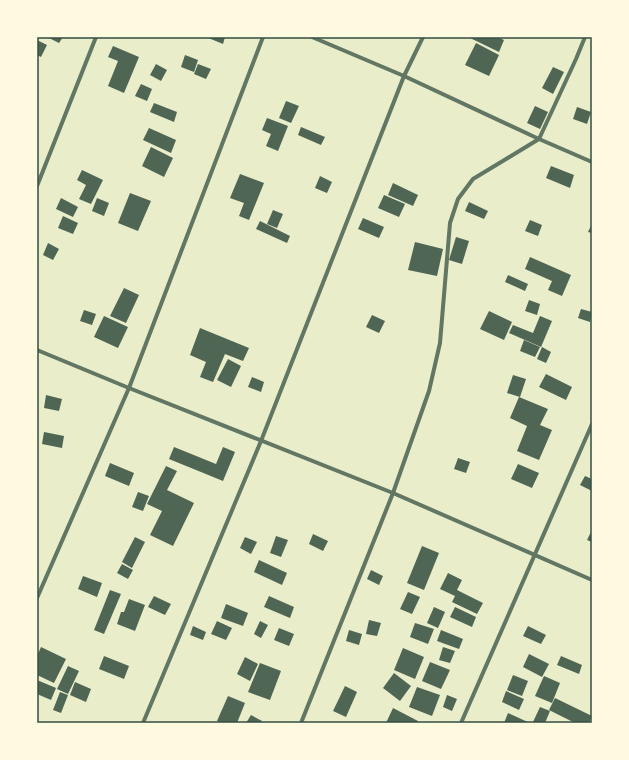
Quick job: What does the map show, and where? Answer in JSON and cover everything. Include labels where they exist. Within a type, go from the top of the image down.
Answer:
[{"type":"street","points":[[37,186],[96,37]]},
{"type":"street","points":[[37,598],[129,388],[263,37]]},
{"type":"street","points":[[312,37],[404,76],[592,162]]},
{"type":"street","points":[[144,723],[261,441],[404,76],[423,37]]},
{"type":"street","points":[[301,723],[392,493],[429,391],[440,343],[450,223],[458,200],[473,179],[539,139],[585,37]]},
{"type":"street","points":[[37,350],[392,493],[592,580]]},
{"type":"street","points":[[461,723],[533,555],[592,424]]},
{"type":"building","points":[[47,37],[63,37],[59,43]]},
{"type":"building","points":[[206,37],[225,37],[223,44]]},
{"type":"building","points":[[468,37],[497,37],[504,40],[499,52]]},
{"type":"building","points":[[37,40],[47,45],[41,57],[37,55]]},
{"type":"building","points":[[476,43],[499,55],[489,76],[465,65]]},
{"type":"building","points":[[113,46],[139,57],[124,93],[108,86],[118,61],[108,57]]},
{"type":"building","points":[[185,55],[198,60],[194,72],[181,67]]},
{"type":"building","points":[[156,64],[167,70],[161,81],[150,75]]},
{"type":"building","points":[[198,64],[211,69],[206,79],[194,74]]},
{"type":"building","points":[[553,67],[564,72],[553,94],[542,88]]},
{"type":"building","points":[[141,84],[152,89],[147,101],[135,96]]},
{"type":"building","points":[[286,101],[299,106],[291,123],[279,118]]},
{"type":"building","points":[[154,103],[177,112],[174,122],[150,112]]},
{"type":"building","points":[[535,106],[548,112],[540,129],[527,123]]},
{"type":"building","points":[[577,107],[591,112],[587,124],[573,119]]},
{"type":"building","points":[[267,118],[288,126],[278,151],[266,146],[271,134],[262,130]]},
{"type":"building","points":[[301,127],[325,137],[321,145],[298,135]]},
{"type":"building","points":[[149,128],[176,140],[171,153],[143,140]]},
{"type":"building","points":[[151,147],[173,158],[164,177],[142,166]]},
{"type":"building","points":[[551,166],[574,175],[570,188],[546,178]]},
{"type":"building","points":[[82,170],[103,180],[91,204],[79,199],[86,185],[77,180]]},
{"type":"building","points":[[240,174],[264,183],[249,220],[239,216],[244,203],[230,198]]},
{"type":"building","points":[[320,176],[332,182],[327,193],[315,188]]},
{"type":"building","points":[[393,183],[418,195],[413,206],[388,195]]},
{"type":"building","points":[[130,193],[151,201],[138,231],[118,223]]},
{"type":"building","points":[[384,195],[405,204],[399,217],[378,208]]},
{"type":"building","points":[[61,198],[78,207],[73,217],[56,209]]},
{"type":"building","points":[[97,198],[109,203],[104,216],[92,211]]},
{"type":"building","points":[[469,202],[488,211],[484,219],[465,211]]},
{"type":"building","points":[[273,210],[283,214],[277,228],[267,224]]},
{"type":"building","points":[[63,216],[78,223],[73,234],[58,228]]},
{"type":"building","points":[[363,218],[384,227],[379,238],[358,229]]},
{"type":"building","points":[[530,220],[542,225],[538,236],[525,231]]},
{"type":"building","points":[[260,221],[290,236],[287,243],[256,229]]},
{"type":"building","points":[[592,224],[592,233],[588,232]]},
{"type":"building","points":[[456,237],[469,241],[462,264],[449,260]]},
{"type":"building","points":[[415,242],[443,249],[437,276],[408,270]]},
{"type":"building","points":[[48,243],[59,249],[53,260],[43,255]]},
{"type":"building","points":[[530,257],[571,275],[562,296],[548,290],[552,281],[525,269]]},
{"type":"building","points":[[508,275],[528,284],[525,291],[505,282]]},
{"type":"building","points":[[124,288],[139,295],[126,323],[110,316]]},
{"type":"building","points":[[529,300],[540,304],[537,315],[525,311]]},
{"type":"building","points":[[581,309],[592,312],[590,322],[578,318]]},
{"type":"building","points":[[84,310],[96,314],[92,325],[80,321]]},
{"type":"building","points":[[489,311],[512,322],[504,340],[480,329]]},
{"type":"building","points":[[372,315],[385,321],[379,333],[366,327]]},
{"type":"building","points":[[104,316],[128,327],[118,348],[94,337]]},
{"type":"building","points":[[540,316],[552,321],[541,347],[509,333],[513,325],[533,333]]},
{"type":"building","points":[[200,328],[249,348],[243,361],[225,354],[213,382],[200,377],[206,362],[190,355]]},
{"type":"building","points":[[524,340],[540,347],[535,357],[520,351]]},
{"type":"building","points":[[542,347],[551,352],[546,363],[537,359]]},
{"type":"building","points":[[228,359],[241,366],[231,387],[217,380]]},
{"type":"building","points":[[546,374],[572,387],[566,400],[539,387]]},
{"type":"building","points":[[513,375],[526,379],[520,397],[507,393]]},
{"type":"building","points":[[252,377],[264,382],[261,392],[248,387]]},
{"type":"building","points":[[46,395],[62,399],[59,411],[44,408]]},
{"type":"building","points":[[519,397],[548,409],[540,425],[552,430],[539,460],[517,451],[527,426],[510,418]]},
{"type":"building","points":[[44,432],[64,436],[62,448],[42,444]]},
{"type":"building","points":[[174,447],[216,464],[223,447],[235,452],[223,481],[169,459]]},
{"type":"building","points":[[458,458],[470,462],[466,473],[454,469]]},
{"type":"building","points":[[110,463],[134,473],[129,486],[105,476]]},
{"type":"building","points":[[518,464],[539,473],[532,488],[511,479]]},
{"type":"building","points":[[166,466],[177,471],[167,490],[194,503],[173,546],[150,535],[162,511],[147,504]]},
{"type":"building","points":[[585,476],[592,479],[592,491],[580,485]]},
{"type":"building","points":[[138,492],[149,496],[143,511],[132,507]]},
{"type":"building","points":[[592,530],[592,542],[587,540]]},
{"type":"building","points":[[313,534],[328,541],[323,551],[309,544]]},
{"type":"building","points":[[276,536],[288,540],[281,557],[270,553]]},
{"type":"building","points":[[135,537],[145,542],[132,568],[122,562]]},
{"type":"building","points":[[245,537],[257,542],[251,554],[240,548]]},
{"type":"building","points":[[422,546],[439,553],[424,590],[407,583]]},
{"type":"building","points":[[259,560],[287,573],[282,585],[254,572]]},
{"type":"building","points":[[122,564],[133,570],[128,579],[117,573]]},
{"type":"building","points":[[371,570],[383,576],[379,585],[367,579]]},
{"type":"building","points":[[448,573],[462,580],[457,590],[483,603],[477,614],[452,602],[455,596],[440,589]]},
{"type":"building","points":[[83,576],[102,583],[97,597],[78,589]]},
{"type":"building","points":[[110,590],[121,594],[104,634],[94,630]]},
{"type":"building","points":[[408,592],[420,597],[412,614],[400,609]]},
{"type":"building","points":[[154,596],[171,604],[165,615],[148,607]]},
{"type":"building","points":[[269,596],[294,607],[290,618],[264,607]]},
{"type":"building","points":[[129,599],[145,605],[135,631],[117,624],[121,612],[124,612]]},
{"type":"building","points":[[226,604],[248,613],[243,626],[221,618]]},
{"type":"building","points":[[434,607],[445,612],[438,628],[427,623]]},
{"type":"building","points":[[455,607],[476,617],[472,627],[450,617]]},
{"type":"building","points":[[369,620],[381,623],[377,636],[366,634]]},
{"type":"building","points":[[217,621],[232,628],[226,640],[211,634]]},
{"type":"building","points":[[260,621],[268,625],[261,638],[254,634]]},
{"type":"building","points":[[415,623],[434,629],[428,644],[410,637]]},
{"type":"building","points":[[193,626],[206,632],[203,640],[190,635]]},
{"type":"building","points":[[528,626],[546,635],[541,644],[523,636]]},
{"type":"building","points":[[279,628],[294,634],[289,646],[274,640]]},
{"type":"building","points":[[349,630],[362,634],[359,645],[346,641]]},
{"type":"building","points":[[441,630],[463,639],[459,649],[437,641]]},
{"type":"building","points":[[41,647],[66,659],[54,683],[37,675],[37,656]]},
{"type":"building","points":[[443,647],[455,651],[450,663],[439,660]]},
{"type":"building","points":[[403,648],[424,657],[415,679],[394,670]]},
{"type":"building","points":[[529,654],[549,664],[542,677],[523,667]]},
{"type":"building","points":[[104,656],[129,666],[124,679],[99,669]]},
{"type":"building","points":[[561,656],[582,665],[579,674],[557,665]]},
{"type":"building","points":[[245,657],[258,664],[250,681],[237,674]]},
{"type":"building","points":[[430,662],[450,670],[441,689],[422,681]]},
{"type":"building","points":[[260,663],[281,671],[270,700],[248,692]]},
{"type":"building","points":[[68,666],[79,671],[68,694],[57,689]]},
{"type":"building","points":[[394,673],[411,686],[400,701],[383,688]]},
{"type":"building","points":[[513,675],[528,681],[522,696],[507,690]]},
{"type":"building","points":[[544,676],[560,683],[552,703],[535,696]]},
{"type":"building","points":[[37,680],[56,688],[51,700],[37,694]]},
{"type":"building","points":[[75,682],[91,689],[86,702],[70,695]]},
{"type":"building","points":[[345,686],[357,692],[346,717],[333,711]]},
{"type":"building","points":[[417,687],[440,695],[432,716],[409,707]]},
{"type":"building","points":[[506,691],[524,699],[519,710],[502,702]]},
{"type":"building","points":[[60,692],[68,695],[61,713],[53,710]]},
{"type":"building","points":[[447,695],[457,699],[452,711],[443,707]]},
{"type":"building","points":[[228,696],[245,703],[237,723],[221,723],[217,721]]},
{"type":"building","points":[[555,698],[592,716],[589,723],[575,723],[549,710]]},
{"type":"building","points":[[540,707],[550,711],[545,723],[534,723],[533,722]]},
{"type":"building","points":[[393,708],[418,721],[417,723],[386,723]]},
{"type":"building","points":[[508,713],[530,723],[504,723]]},
{"type":"building","points":[[251,715],[262,721],[261,723],[246,723]]}]
